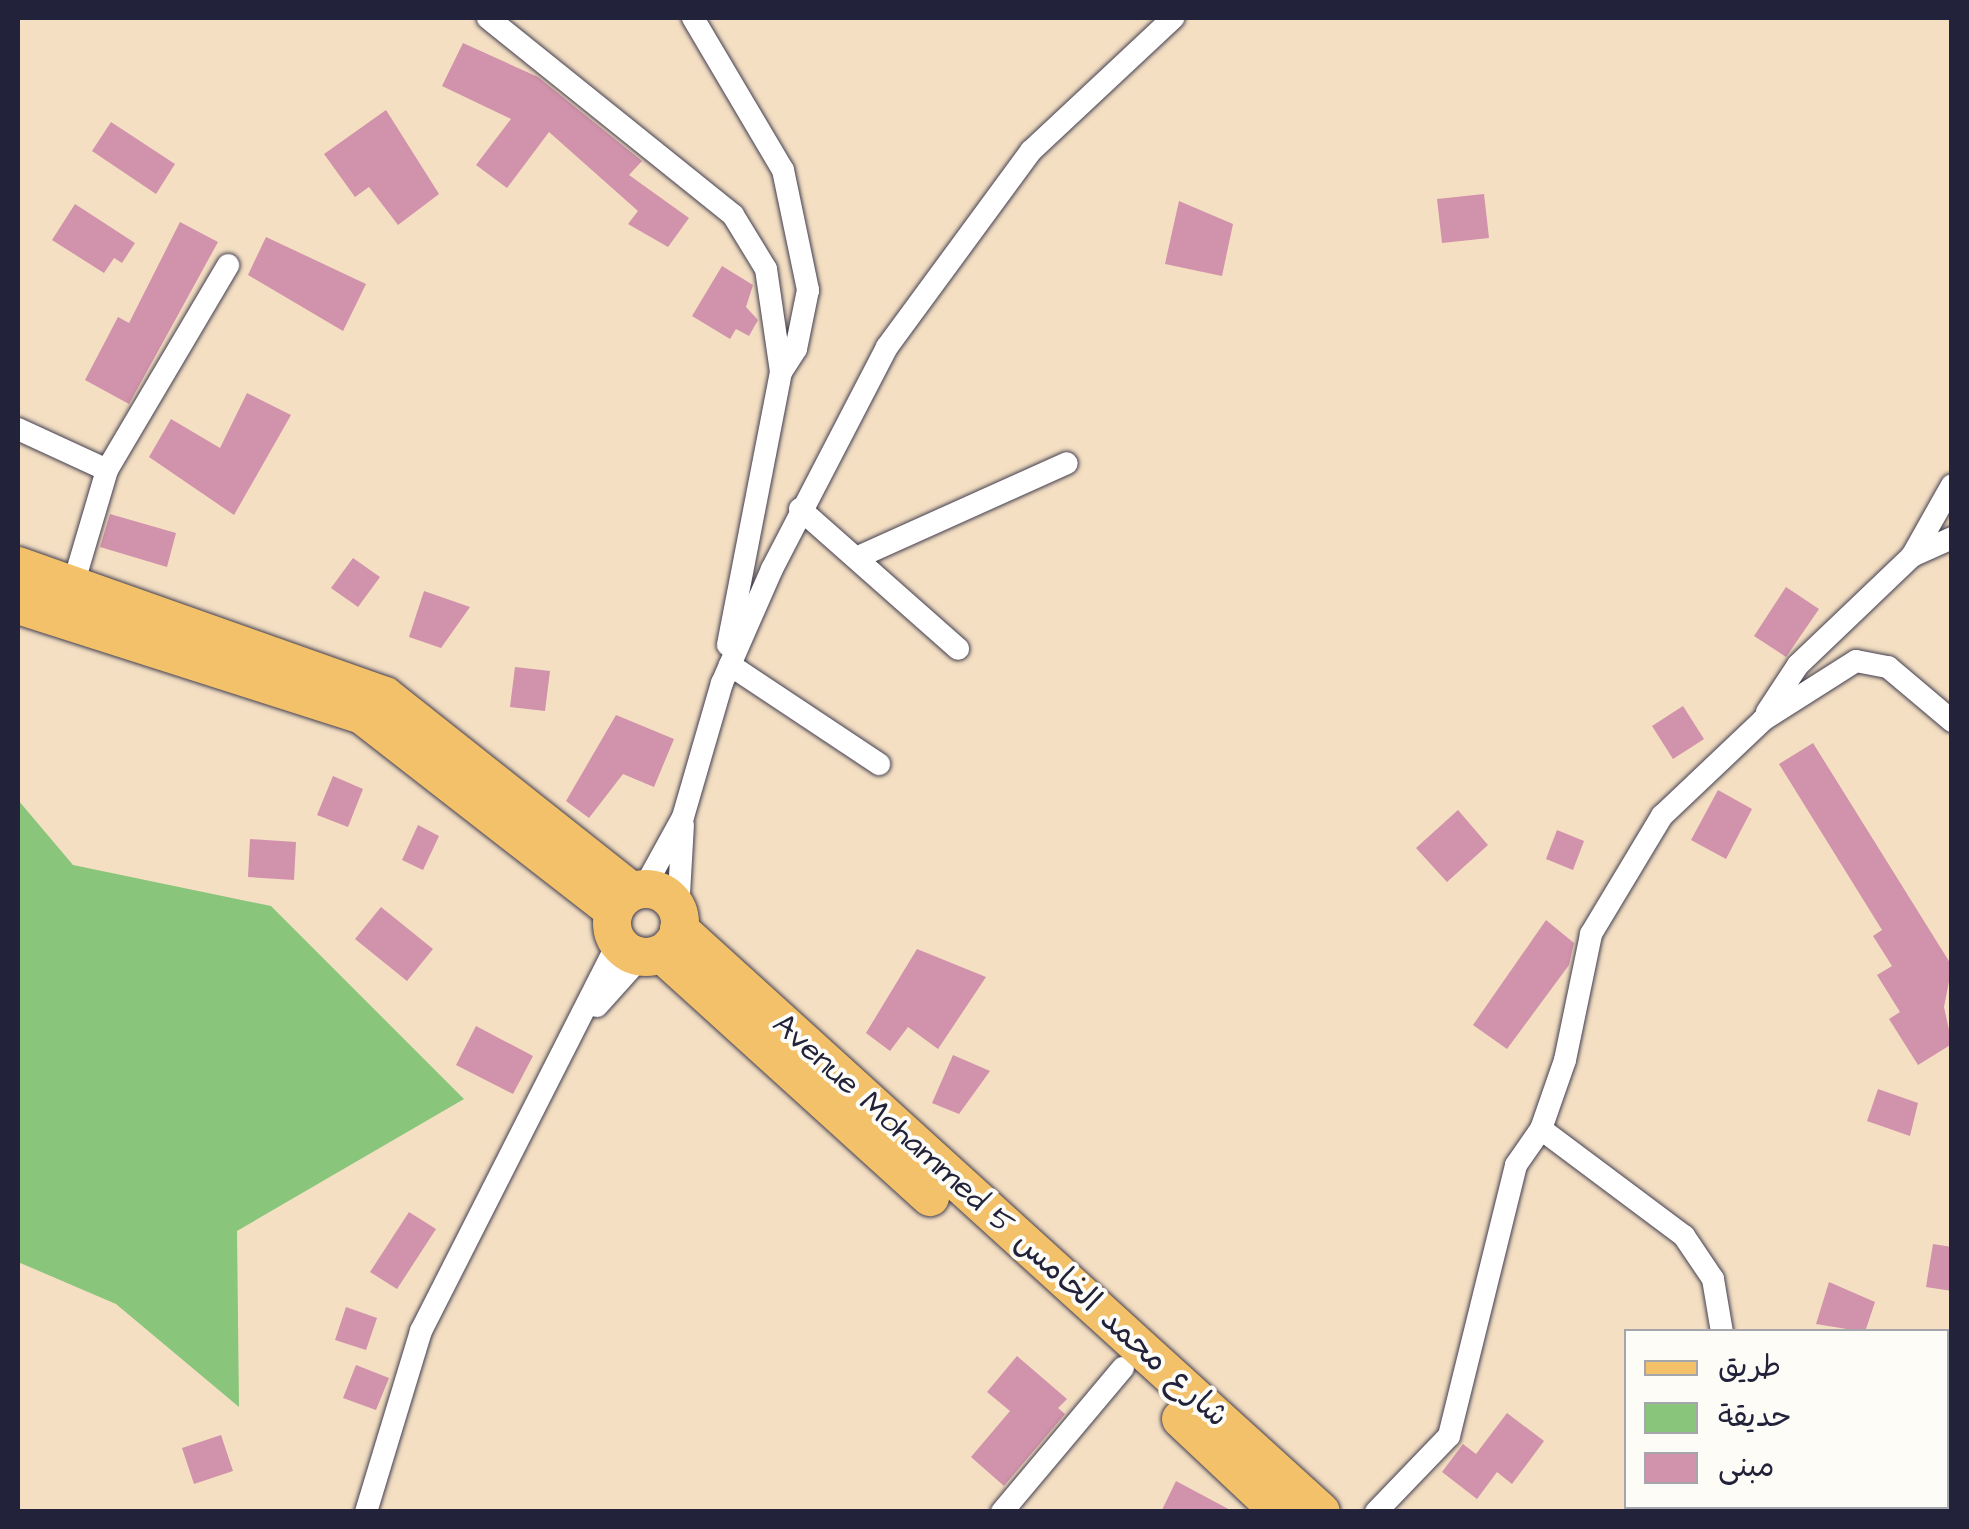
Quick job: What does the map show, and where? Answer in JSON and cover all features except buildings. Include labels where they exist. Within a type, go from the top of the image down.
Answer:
[{"type":"main road","name":"Avenue Mohammed 5 شارع محمد الخامس","points":[[18,566],[384,696],[1321,1512]]},
{"type":"main road","name":"Avenue Mohammed 5 شارع محمد الخامس","points":[[18,605],[362,714],[646,923],[1280,1512]]},
{"type":"street","points":[[488,18],[733,215],[766,269],[781,372]]},
{"type":"street","points":[[366,1512],[421,1330],[492,1178],[646,923],[726,674],[781,372],[807,308],[802,240],[783,170],[693,18]]},
{"type":"street","points":[[726,674],[800,509],[887,348],[1031,150],[1173,18]]},
{"type":"street","points":[[73,585],[107,470],[228,265]]},
{"type":"street","points":[[18,429],[107,470]]},
{"type":"street","points":[[856,558],[1066,464]]},
{"type":"street","points":[[1376,1512],[1449,1436],[1516,1165],[1541,1128],[1591,934],[1624,869],[1662,816],[1762,720],[1798,665],[1912,556],[1952,485]]},
{"type":"street","points":[[800,509],[958,649]]},
{"type":"street","points":[[1912,556],[1952,538]]},
{"type":"street","points":[[1762,720],[1868,658],[1952,722]]},
{"type":"street","points":[[726,674],[878,764]]},
{"type":"street","points":[[646,923],[683,817]]},
{"type":"street","points":[[1541,1128],[1684,1236],[1713,1279],[1721,1329]]},
{"type":"street","points":[[1002,1512],[1123,1368]]},
{"type":"green space","points":[[18,800],[73,865],[271,906],[464,1099],[237,1231],[239,1407],[116,1304],[18,1262]]}]
